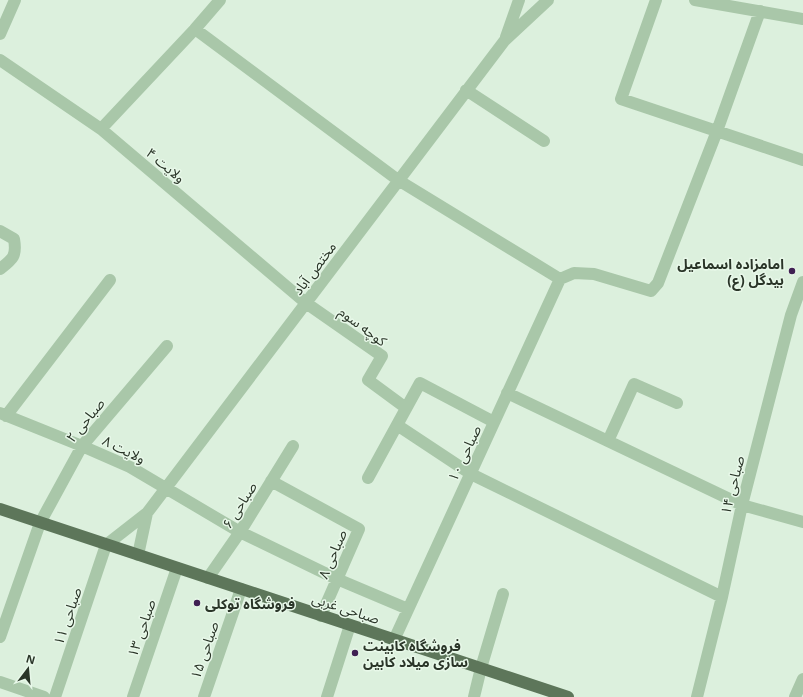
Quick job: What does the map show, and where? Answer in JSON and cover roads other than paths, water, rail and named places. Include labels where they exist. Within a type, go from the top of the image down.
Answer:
[{"type":"main road","name":"صباحی غربی","points":[[0,510],[480,668],[556,695],[568,697]]},
{"type":"street","points":[[0,34],[15,0]]},
{"type":"street","points":[[101,129],[195,29],[220,0]]},
{"type":"street","name":"مختص آباد","points":[[505,40],[519,0]]},
{"type":"street","name":"مختص آباد","points":[[148,513],[466,90],[505,40],[548,0]]},
{"type":"street","points":[[656,0],[621,99],[803,160]]},
{"type":"street","points":[[695,0],[802,19]]},
{"type":"street","points":[[195,29],[398,180],[560,279],[574,273],[594,274],[651,291],[658,283],[717,131],[760,11]]},
{"type":"street","name":"ولایت ۴","points":[[0,60],[101,129],[306,303]]},
{"type":"street","points":[[466,90],[544,140]]},
{"type":"street","points":[[0,231],[14,239],[16,250],[12,260],[0,269]]},
{"type":"street","name":"صباحی ۱۰","points":[[394,640],[560,279]]},
{"type":"street","points":[[3,415],[110,280]]},
{"type":"street","name":"صباحی ۱۴","points":[[698,697],[742,505],[790,314],[803,282]]},
{"type":"street","name":"کوچه سوم","points":[[306,303],[382,356],[368,380],[406,408]]},
{"type":"street","name":"صباحی ۲","points":[[0,636],[40,523],[82,446],[167,346]]},
{"type":"street","points":[[368,478],[420,383],[494,422]]},
{"type":"street","points":[[608,441],[634,384],[677,403]]},
{"type":"street","points":[[507,393],[742,505],[803,522]]},
{"type":"street","name":"ولایت ۸","points":[[3,415],[82,446],[130,467],[240,532],[337,580],[408,610]]},
{"type":"street","points":[[397,425],[471,474],[722,597]]},
{"type":"street","name":"صباحی ۶","points":[[208,578],[240,532],[293,446]]},
{"type":"street","name":"صباحی ۸","points":[[271,481],[359,529],[322,616]]},
{"type":"street","points":[[106,544],[148,513]]},
{"type":"street","points":[[138,555],[148,513]]},
{"type":"street","name":"صباحی ۱۱","points":[[55,697],[106,544]]},
{"type":"street","name":"صباحی ۱۳","points":[[133,697],[177,568]]},
{"type":"street","name":"صباحی ۱۵","points":[[204,697],[241,589]]},
{"type":"street","points":[[474,697],[480,668],[502,594]]},
{"type":"street","points":[[327,697],[350,625]]},
{"type":"street","points":[[795,697],[803,679]]},
{"type":"street","points":[[0,682],[29,695],[44,697]]},
{"type":"place","name":"امامزاده اسماعیل (ع) بیدگل","points":[[792,271]]},
{"type":"place","name":"فروشگاه توکلی","points":[[197,603]]},
{"type":"place","name":"فروشگاه کابینت سازی میلاد کابین","points":[[355,653]]}]
